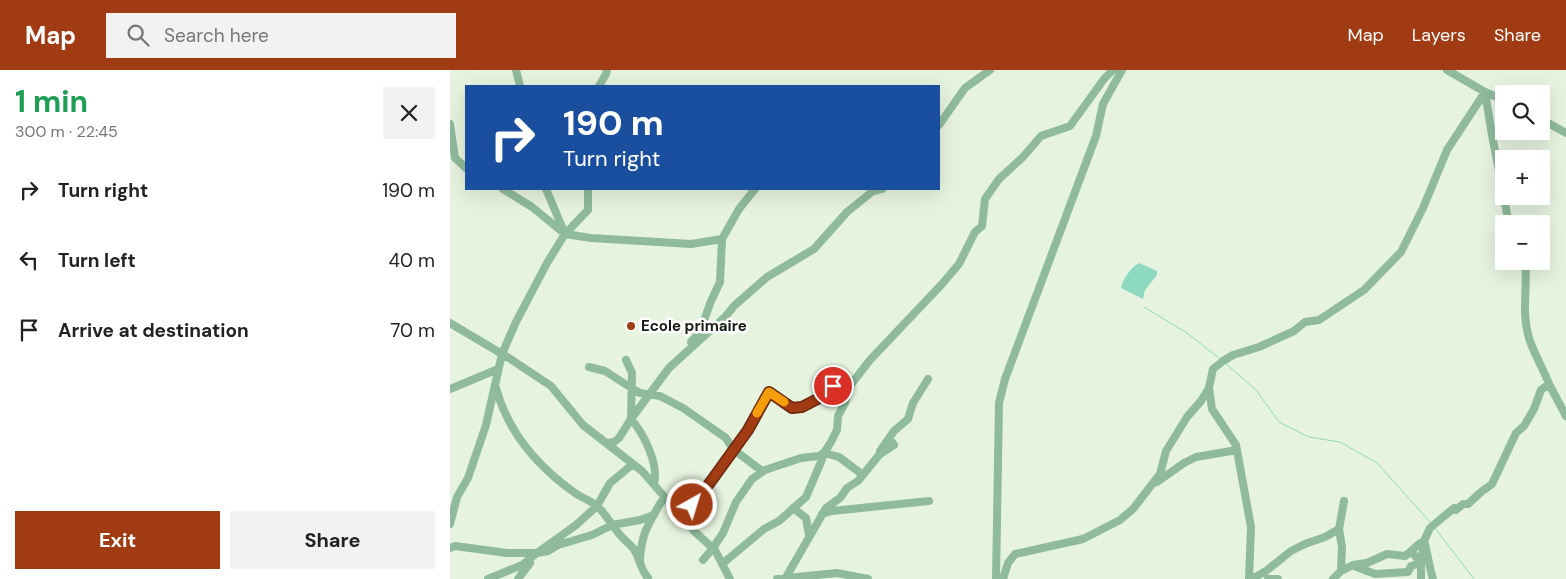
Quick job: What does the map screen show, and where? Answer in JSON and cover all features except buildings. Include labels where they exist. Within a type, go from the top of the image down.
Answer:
[{"type":"street","points":[[516,70],[520,85]]},
{"type":"street","points":[[600,85],[607,70]]},
{"type":"street","points":[[940,125],[965,88],[990,70]]},
{"type":"street","points":[[722,564],[764,529],[779,521],[806,497],[822,462],[824,453],[837,430],[838,416],[845,403],[849,387],[870,360],[942,284],[958,264],[974,232],[982,226],[984,199],[999,179],[1023,157],[1041,136],[1070,126],[1104,79],[1113,70]]},
{"type":"street","points":[[996,579],[999,403],[1005,379],[1096,136],[1103,104],[1122,70]]},
{"type":"street","points":[[1447,70],[1495,96]]},
{"type":"street","points":[[1485,92],[1507,215]]},
{"type":"street","points":[[1003,579],[1008,563],[1015,554],[1083,539],[1120,520],[1133,509],[1160,474],[1166,452],[1187,417],[1209,388],[1213,369],[1233,355],[1235,356],[1259,347],[1294,331],[1305,322],[1319,320],[1364,290],[1401,252],[1423,208],[1447,150],[1485,92]]},
{"type":"street","points":[[1550,123],[1566,133]]},
{"type":"street","points":[[450,124],[455,158],[465,167]]},
{"type":"street","points":[[505,190],[532,207],[565,234],[591,238],[691,244],[722,239]]},
{"type":"street","points":[[546,190],[565,234]]},
{"type":"street","points":[[450,524],[457,497],[468,478],[486,425],[502,354],[520,314],[547,263],[565,234],[588,210],[588,190]]},
{"type":"street","points":[[607,443],[614,442],[619,438],[648,394],[700,332],[720,282],[722,239],[739,209],[755,190]]},
{"type":"street","points":[[681,355],[767,277],[814,249],[847,212],[873,191],[878,190]]},
{"type":"street","points":[[1526,270],[1527,279],[1524,295],[1528,337],[1566,416]]},
{"type":"street","points":[[705,321],[713,321],[725,317]]},
{"type":"street","points":[[450,323],[551,386],[583,425],[633,464],[654,484],[686,521],[713,548],[728,577]]},
{"type":"street","points":[[626,360],[632,373],[631,418],[640,429],[651,453],[654,484]]},
{"type":"street","points":[[589,367],[605,371],[633,389],[667,399],[683,408],[726,438],[733,449],[762,471]]},
{"type":"street","points":[[450,389],[498,369]]},
{"type":"street","points":[[784,578],[826,508],[840,498],[847,488],[858,481],[873,461],[894,445],[889,438],[908,419],[928,379]]},
{"type":"street","points":[[686,521],[696,498],[709,484],[748,430],[769,392],[792,408],[802,407],[831,392],[836,384]]},
{"type":"street","points":[[1421,579],[1424,541],[1430,528],[1454,508],[1456,510],[1463,504],[1468,504],[1492,484],[1516,433],[1524,426],[1534,409],[1541,390],[1549,384]]},
{"type":"street","points":[[495,386],[500,404],[532,457],[576,494],[598,506],[612,526],[632,547],[640,561]]},
{"type":"street","points":[[1209,388],[1212,409],[1236,445],[1251,527],[1251,579],[1266,572],[1291,551],[1325,537],[1338,529]]},
{"type":"street","points":[[1153,484],[1196,457],[1237,450]]},
{"type":"street","points":[[703,560],[723,533],[736,502],[752,479],[762,471],[824,453],[838,457],[863,474]]},
{"type":"street","points":[[488,579],[522,565],[576,525],[598,506],[610,483],[633,464]]},
{"type":"street","points":[[648,578],[642,571],[640,561],[641,543],[644,531],[661,502],[666,498]]},
{"type":"street","points":[[822,514],[832,511],[929,501]]},
{"type":"street","points":[[1342,571],[1342,547],[1338,529],[1344,501]]},
{"type":"street","points":[[793,508],[806,518],[809,535]]},
{"type":"street","points":[[450,548],[455,546],[507,554],[537,553],[592,535],[612,526],[654,515]]},
{"type":"street","points":[[1333,579],[1353,565],[1366,563],[1387,554],[1405,556],[1424,541]]},
{"type":"street","points":[[1424,541],[1433,579]]},
{"type":"street","points":[[1412,551],[1421,563]]},
{"type":"street","points":[[518,579],[537,553]]},
{"type":"street","points":[[1353,565],[1368,572],[1386,574],[1408,572],[1411,566],[1421,563]]},
{"type":"street","points":[[776,579],[837,573],[868,579]]},
{"type":"street","points":[[1268,579],[1278,579]]},
{"type":"water","points":[[1139,263],[1157,271],[1157,275],[1145,290],[1143,299],[1121,288],[1133,267]]},
{"type":"waterway","points":[[1144,307],[1187,333],[1220,359]]},
{"type":"waterway","points":[[1225,363],[1256,390],[1279,422],[1309,437],[1340,442],[1377,463],[1431,523]]},
{"type":"waterway","points":[[1435,528],[1474,579]]},
{"type":"slow traffic","points":[[757,413],[769,392],[784,402]]},
{"type":"place","name":"Ecole primaire","points":[[631,326]]},
{"type":"route","points":[[692,505],[748,430],[769,392],[792,408],[802,407],[831,392],[833,386]]}]
